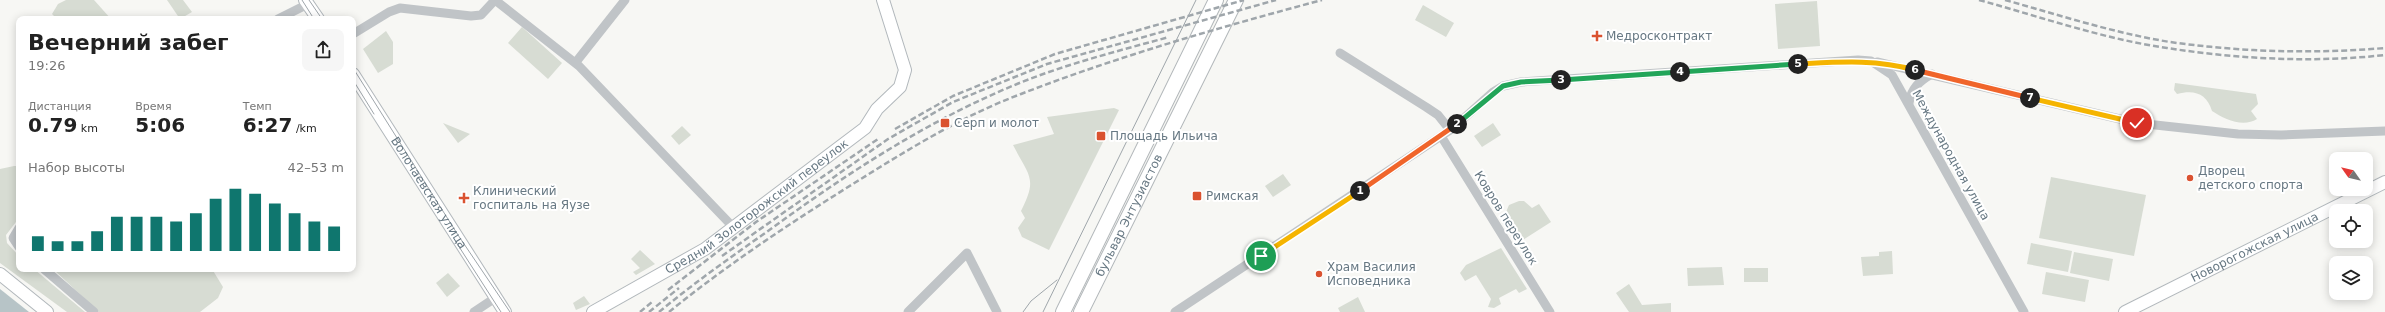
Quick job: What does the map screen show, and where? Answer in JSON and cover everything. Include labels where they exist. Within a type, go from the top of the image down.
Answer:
[{"type":"main road","name":"бульвар Энтузиастов","points":[[1066,308],[1216,0]]},
{"type":"main road","name":"бульвар Энтузиастов","points":[[1082,311],[1233,5]]},
{"type":"street","points":[[356,32],[389,12],[400,8],[471,16],[481,15],[495,0],[576,62],[608,93],[734,228]]},
{"type":"street","points":[[576,62],[625,0]]},
{"type":"street","name":"Средний Золоторожский переулок","points":[[594,312],[705,249],[865,128],[877,109],[904,81],[905,70],[883,0]]},
{"type":"street","points":[[283,16],[307,2],[316,16]]},
{"type":"street","points":[[1340,53],[1438,115],[1450,130]]},
{"type":"street","points":[[1175,312],[1450,130],[1493,92],[1503,86],[1521,82],[1871,61],[1900,65],[2137,123],[2238,134],[2296,135],[2385,131]]},
{"type":"street","name":"Международная улица","points":[[1871,61],[1892,75],[1909,103],[2023,312]]},
{"type":"street","points":[[1909,103],[1911,92],[1916,86],[1932,74]]},
{"type":"street","name":"Волочаевская улица","points":[[356,79],[505,312]]},
{"type":"street","name":"Ковров переулок","points":[[1441,136],[1550,312]]},
{"type":"street","name":"Новорогожская улица","points":[[2125,312],[2385,182]]},
{"type":"street","points":[[16,233],[13,238],[16,242]]},
{"type":"street","points":[[908,312],[967,253],[996,312]]},
{"type":"street","points":[[47,272],[94,312]]},
{"type":"street","points":[[0,274],[47,312]]},
{"type":"street","points":[[474,312],[495,298]]},
{"type":"street","points":[[1066,308],[1082,311]]},
{"type":"shaded area","points":[[66,0],[94,0],[108,16],[54,16],[52,14],[58,4]]},
{"type":"shaded area","points":[[167,0],[183,0],[192,12],[185,16],[178,16]]},
{"type":"shaded area","points":[[1817,1],[1820,46],[1778,49],[1775,4]]},
{"type":"shaded area","points":[[1423,5],[1454,23],[1446,37],[1415,20]]},
{"type":"shaded area","points":[[522,27],[562,63],[548,79],[508,43]]},
{"type":"shaded area","points":[[386,31],[393,42],[393,64],[378,73],[363,49]]},
{"type":"shaded area","points":[[2175,83],[2256,94],[2258,104],[2251,111],[2257,119],[2252,122],[2240,123],[2222,117],[2212,111],[2207,100],[2199,94],[2189,92],[2177,94],[2174,90]]},
{"type":"shaded area","points":[[1114,108],[1119,110],[1049,250],[1022,237],[1018,228],[1025,218],[1021,211],[1029,191],[1030,184],[1027,171],[1013,145],[1054,134],[1047,117]]},
{"type":"shaded area","points":[[443,123],[470,134],[458,143]]},
{"type":"shaded area","points":[[1493,123],[1501,135],[1482,147],[1474,136]]},
{"type":"shaded area","points":[[682,126],[691,135],[679,145],[671,136]]},
{"type":"shaded area","points":[[16,166],[16,222],[6,235],[7,243],[16,253],[16,272],[38,272],[85,312],[67,312],[0,263],[0,169]]},
{"type":"shaded area","points":[[1283,174],[1291,185],[1273,197],[1265,186]]},
{"type":"shaded area","points":[[2051,177],[2146,195],[2134,256],[2039,238]]},
{"type":"shaded area","points":[[1519,201],[1524,201],[1532,208],[1539,204],[1551,222],[1518,243],[1503,219],[1509,205]]},
{"type":"shaded area","points":[[2031,243],[2072,251],[2068,272],[2027,264]]},
{"type":"shaded area","points":[[1501,248],[1527,289],[1519,293],[1516,289],[1499,298],[1501,304],[1494,308],[1488,307],[1491,299],[1476,275],[1465,281],[1460,273],[1466,265]]},
{"type":"shaded area","points":[[640,250],[655,264],[636,275],[633,272],[640,268],[631,259]]},
{"type":"shaded area","points":[[1892,251],[1893,274],[1863,276],[1861,257],[1879,256],[1879,252]]},
{"type":"shaded area","points":[[2074,252],[2113,259],[2109,281],[2070,273]]},
{"type":"shaded area","points":[[1722,267],[1724,285],[1688,286],[1687,268]]},
{"type":"shaded area","points":[[1744,268],[1768,268],[1768,282],[1744,282]]},
{"type":"shaded area","points":[[56,272],[214,272],[223,287],[218,298],[200,312],[99,312]]},
{"type":"shaded area","points":[[2046,272],[2089,280],[2085,302],[2042,294]]},
{"type":"shaded area","points":[[448,273],[460,286],[447,297],[436,283]]},
{"type":"shaded area","points":[[1629,284],[1642,305],[1671,303],[1671,312],[1629,312],[1616,293]]},
{"type":"shaded area","points":[[0,289],[29,312],[0,312]]},
{"type":"shaded area","points":[[584,296],[590,304],[576,310],[573,303]]},
{"type":"shaded area","points":[[1358,297],[1365,312],[1340,312],[1338,308]]},
{"type":"tram line","points":[[302,0],[312,16]]},
{"type":"tram line","points":[[309,0],[320,16]]},
{"type":"tram line","points":[[1043,312],[1196,0]]},
{"type":"tram line","points":[[356,73],[458,235],[510,312]]},
{"type":"tram line","points":[[356,85],[374,114]]},
{"type":"tram line","points":[[456,242],[501,312]]},
{"type":"tram line","points":[[1023,312],[1031,301],[1057,280]]},
{"type":"railway","points":[[895,129],[953,96],[1055,54],[1244,0]]},
{"type":"railway","points":[[722,256],[888,139],[953,102],[1047,64],[1276,0]]},
{"type":"railway","points":[[669,312],[737,260],[808,212],[916,145],[978,112],[1021,94],[1095,67],[1208,32],[1322,0]]},
{"type":"railway","points":[[1979,0],[2120,39],[2194,52],[2276,59],[2331,59],[2385,55]]},
{"type":"railway","points":[[2005,0],[2128,34],[2170,42],[2223,48],[2277,51],[2331,51],[2385,48]]},
{"type":"railway","points":[[659,312],[713,270],[827,189],[857,169],[919,132],[1017,84],[1092,58],[1169,37]]},
{"type":"railway","points":[[668,290],[756,222],[878,139]]},
{"type":"railway","points":[[649,312],[679,288]]},
{"type":"railway","points":[[640,312],[652,302]]},
{"type":"place","name":"Медросконтракт","points":[[1597,36]]},
{"type":"place","name":"Серп и молот","points":[[945,123]]},
{"type":"place","name":"Площадь Ильича","points":[[1101,136]]},
{"type":"place","name":"Дворец детского спорта","points":[[2190,178]]},
{"type":"place","name":"Римская","points":[[1197,196]]},
{"type":"place","name":"Клинический госпиталь на Яузе","points":[[464,198]]},
{"type":"place","name":"Храм Василия Исповедника","points":[[1319,274]]},
{"type":"route","points":[[1261,256],[1453,128],[1493,92],[1503,86],[1521,82],[1858,60],[1900,65],[2137,123]]}]
